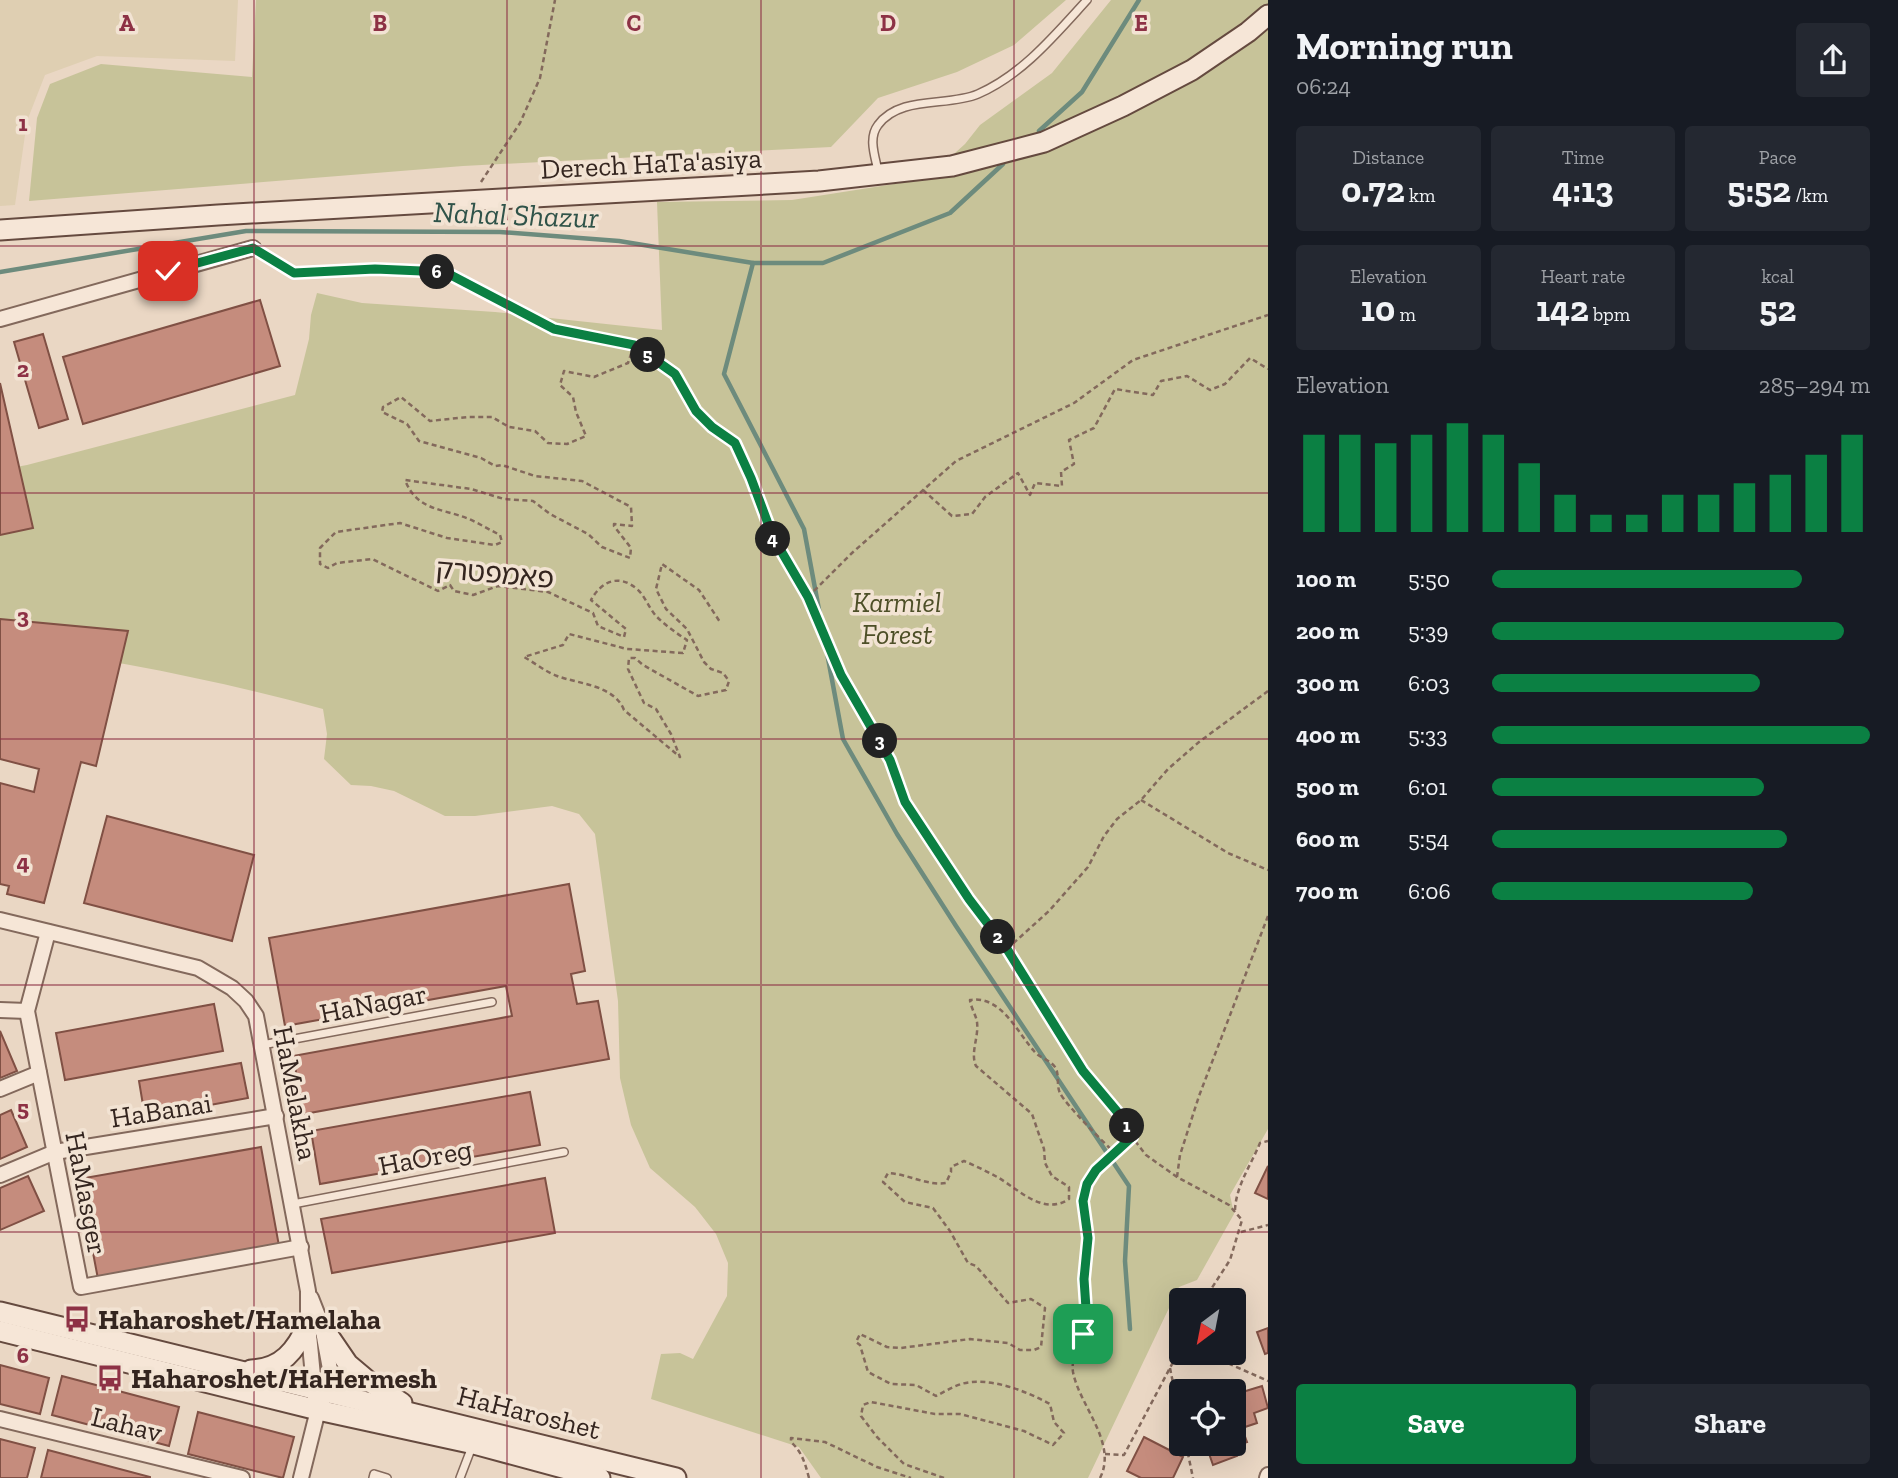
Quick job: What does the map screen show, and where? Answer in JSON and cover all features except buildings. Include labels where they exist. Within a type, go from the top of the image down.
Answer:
[{"type":"street","name":"Derech HaTa'asiya","points":[[0,230],[879,176],[952,166],[1044,142],[1123,106],[1192,70],[1268,15]]},
{"type":"street","points":[[0,319],[253,248]]},
{"type":"street","name":"HaMelakha","points":[[0,920],[198,968],[217,977],[246,1001],[256,1016],[315,1325],[330,1369],[320,1389],[318,1410],[301,1478]]},
{"type":"street","name":"HaMasger","points":[[48,932],[27,1011],[81,1287],[301,1247]]},
{"type":"street","points":[[0,1010],[27,1011]]},
{"type":"street","points":[[0,1089],[39,1073]]},
{"type":"street","name":"HaBanai","points":[[0,1175],[55,1152],[276,1116]]},
{"type":"street","name":"HaHaroshet","points":[[0,1312],[676,1478]]},
{"type":"street","points":[[241,1371],[258,1370],[282,1363],[315,1325],[348,1364],[386,1394],[418,1413]]},
{"type":"street","name":"HaHaroshet","points":[[0,1331],[318,1410],[474,1444],[600,1478]]},
{"type":"street","name":"Lahav","points":[[0,1419],[242,1478]]},
{"type":"lane","points":[[879,176],[872,136],[879,123],[895,112],[912,106],[977,95],[1022,68],[1087,0]]},
{"type":"lane","name":"HaNagar","points":[[262,1045],[492,1002]]},
{"type":"lane","name":"HaOreg","points":[[293,1204],[565,1152]]},
{"type":"lane","points":[[460,1478],[474,1444]]},
{"type":"lane","points":[[373,1478],[374,1474],[387,1478]]},
{"type":"path","points":[[469,201],[520,123],[540,78],[555,0]]},
{"type":"path","points":[[253,248],[294,273],[375,269],[445,272],[554,329],[634,345],[675,374],[696,411],[712,427],[735,443],[773,537],[808,597],[841,675],[890,760],[905,802],[969,899],[1007,949],[1083,1071],[1125,1121],[1132,1137],[1146,1155],[1177,1177],[1229,1205],[1241,1220],[1240,1232],[1230,1260],[1212,1288]]},
{"type":"path","points":[[808,597],[852,553],[956,460],[1074,403],[1133,360],[1268,315]]},
{"type":"path","name":"פאמפטרק","points":[[634,345],[628,363],[594,377],[564,371],[560,384],[573,397],[586,436],[567,444],[548,443],[535,431],[509,427],[492,417],[430,421],[401,397],[383,407],[382,412],[407,424],[419,441],[481,458],[495,466],[582,481],[631,507],[632,526],[614,524],[631,548],[630,558],[602,547],[588,534],[550,514],[533,501],[505,499],[471,489],[405,480],[410,494],[427,506],[469,519],[500,535],[502,542],[495,545],[447,538],[400,523],[336,532],[320,548],[320,565],[328,568],[337,563],[372,559],[438,591],[450,585],[454,591],[473,595],[498,586],[548,592],[593,614],[598,626],[624,637],[626,629],[591,600],[598,587],[605,583],[617,581],[638,589],[654,614],[687,640],[683,653],[627,649],[569,635],[563,645],[524,657],[556,676],[595,686],[621,703],[624,710],[680,757],[671,734],[656,709],[644,703],[628,669],[629,658],[635,657],[643,665],[698,696],[726,690],[729,681],[723,673],[711,669],[704,662],[687,629],[666,609],[656,589],[662,564],[699,590],[720,622]]},
{"type":"path","points":[[923,490],[952,516],[972,514],[985,497],[1018,473],[1030,495],[1034,483],[1062,486],[1062,472],[1074,464],[1069,440],[1094,428],[1115,389],[1153,395],[1161,380],[1187,376],[1210,390],[1225,384],[1250,358],[1268,369]]},
{"type":"path","points":[[1007,949],[1067,891],[1088,866],[1117,818],[1141,800],[1168,769],[1199,742],[1268,691]]},
{"type":"path","points":[[1141,800],[1228,853],[1268,870]]},
{"type":"path","points":[[1177,1177],[1180,1155],[1199,1096],[1268,916]]},
{"type":"path","points":[[944,1478],[904,1464],[861,1416],[863,1405],[871,1402],[934,1414],[960,1414],[1024,1431],[1053,1445],[1064,1433],[1054,1422],[1050,1404],[1000,1384],[963,1383],[936,1395],[916,1385],[891,1384],[868,1372],[860,1345],[856,1342],[860,1334],[887,1347],[901,1348],[970,1339],[1008,1343],[1020,1350],[1041,1347],[1045,1308],[1031,1299],[1008,1303],[976,1266],[968,1263],[933,1208],[905,1202],[883,1182],[888,1173],[937,1184],[946,1183],[951,1167],[964,1161],[1001,1179],[1014,1191],[1036,1201],[1053,1205],[1062,1204],[1069,1199],[1069,1187],[1052,1176],[1045,1163],[1044,1149],[1032,1114],[976,1066],[973,1056],[977,1048],[977,1023],[970,1000],[980,1000],[1006,1013],[1036,1054],[1054,1065],[1058,1073],[1060,1093],[1102,1142],[1115,1153]]},
{"type":"path","points":[[1100,1478],[1104,1470],[1105,1454],[1073,1372],[1075,1353],[1087,1323],[1084,1279],[1088,1238],[1083,1201],[1087,1184],[1096,1170],[1132,1137]]},
{"type":"path","points":[[1234,1212],[1236,1193],[1251,1167],[1260,1143],[1268,1141]]},
{"type":"path","points":[[1240,1232],[1268,1225]]},
{"type":"path","points":[[1105,1454],[1124,1455],[1172,1365]]},
{"type":"path","points":[[1232,1365],[1268,1381]]},
{"type":"path","points":[[1170,1368],[1172,1379]]},
{"type":"path","points":[[809,1478],[804,1458],[791,1438],[824,1442],[877,1467],[911,1478]]},
{"type":"path","points":[[1188,1456],[1193,1478]]},
{"type":"shaded area","points":[[0,0],[238,0],[235,61],[97,56],[45,75],[27,121],[15,205],[0,206]]},
{"type":"green space","points":[[256,0],[1066,0],[1014,45],[957,72],[878,98],[831,147],[463,166],[29,201],[37,118],[50,84],[101,64],[252,77]]},
{"type":"green space","name":"Karmiel Forest","points":[[1111,0],[1268,0],[1268,1129],[1230,1195],[1234,1214],[1197,1280],[1179,1288],[1169,1288],[1169,1308],[1088,1478],[821,1478],[799,1447],[651,1399],[661,1354],[680,1353],[693,1359],[727,1296],[728,1263],[716,1234],[695,1207],[650,1168],[631,1125],[620,1078],[618,1001],[595,834],[579,814],[552,806],[475,816],[445,816],[394,791],[351,785],[324,759],[327,734],[323,709],[163,671],[0,644],[0,470],[295,395],[317,293],[362,303],[495,312],[662,330],[657,202],[792,200],[926,179],[965,144],[980,125],[1052,73]]},
{"type":"waterway","name":"Nahal Shazur","points":[[1039,131],[1082,92],[1139,0]]},
{"type":"waterway","name":"Nahal Shazur","points":[[0,272],[246,231],[500,232],[619,241],[753,263],[823,263],[950,213],[1003,164]]},
{"type":"waterway","points":[[753,263],[724,374],[804,529],[843,739],[897,834],[1129,1186],[1125,1261],[1130,1329]]},
{"type":"place","name":"Haharoshet/Hamelaha","points":[[77,1319]]},
{"type":"place","name":"Haharoshet/HaHermesh","points":[[110,1378]]},
{"type":"route","points":[[168,271],[253,248],[294,273],[375,269],[445,272],[554,329],[634,345],[675,374],[696,411],[712,427],[735,443],[773,537],[808,597],[841,675],[890,760],[905,802],[969,899],[1007,949],[1083,1071],[1125,1121],[1132,1137],[1096,1170],[1087,1184],[1083,1201],[1088,1238],[1084,1279],[1087,1323],[1083,1334]]}]
